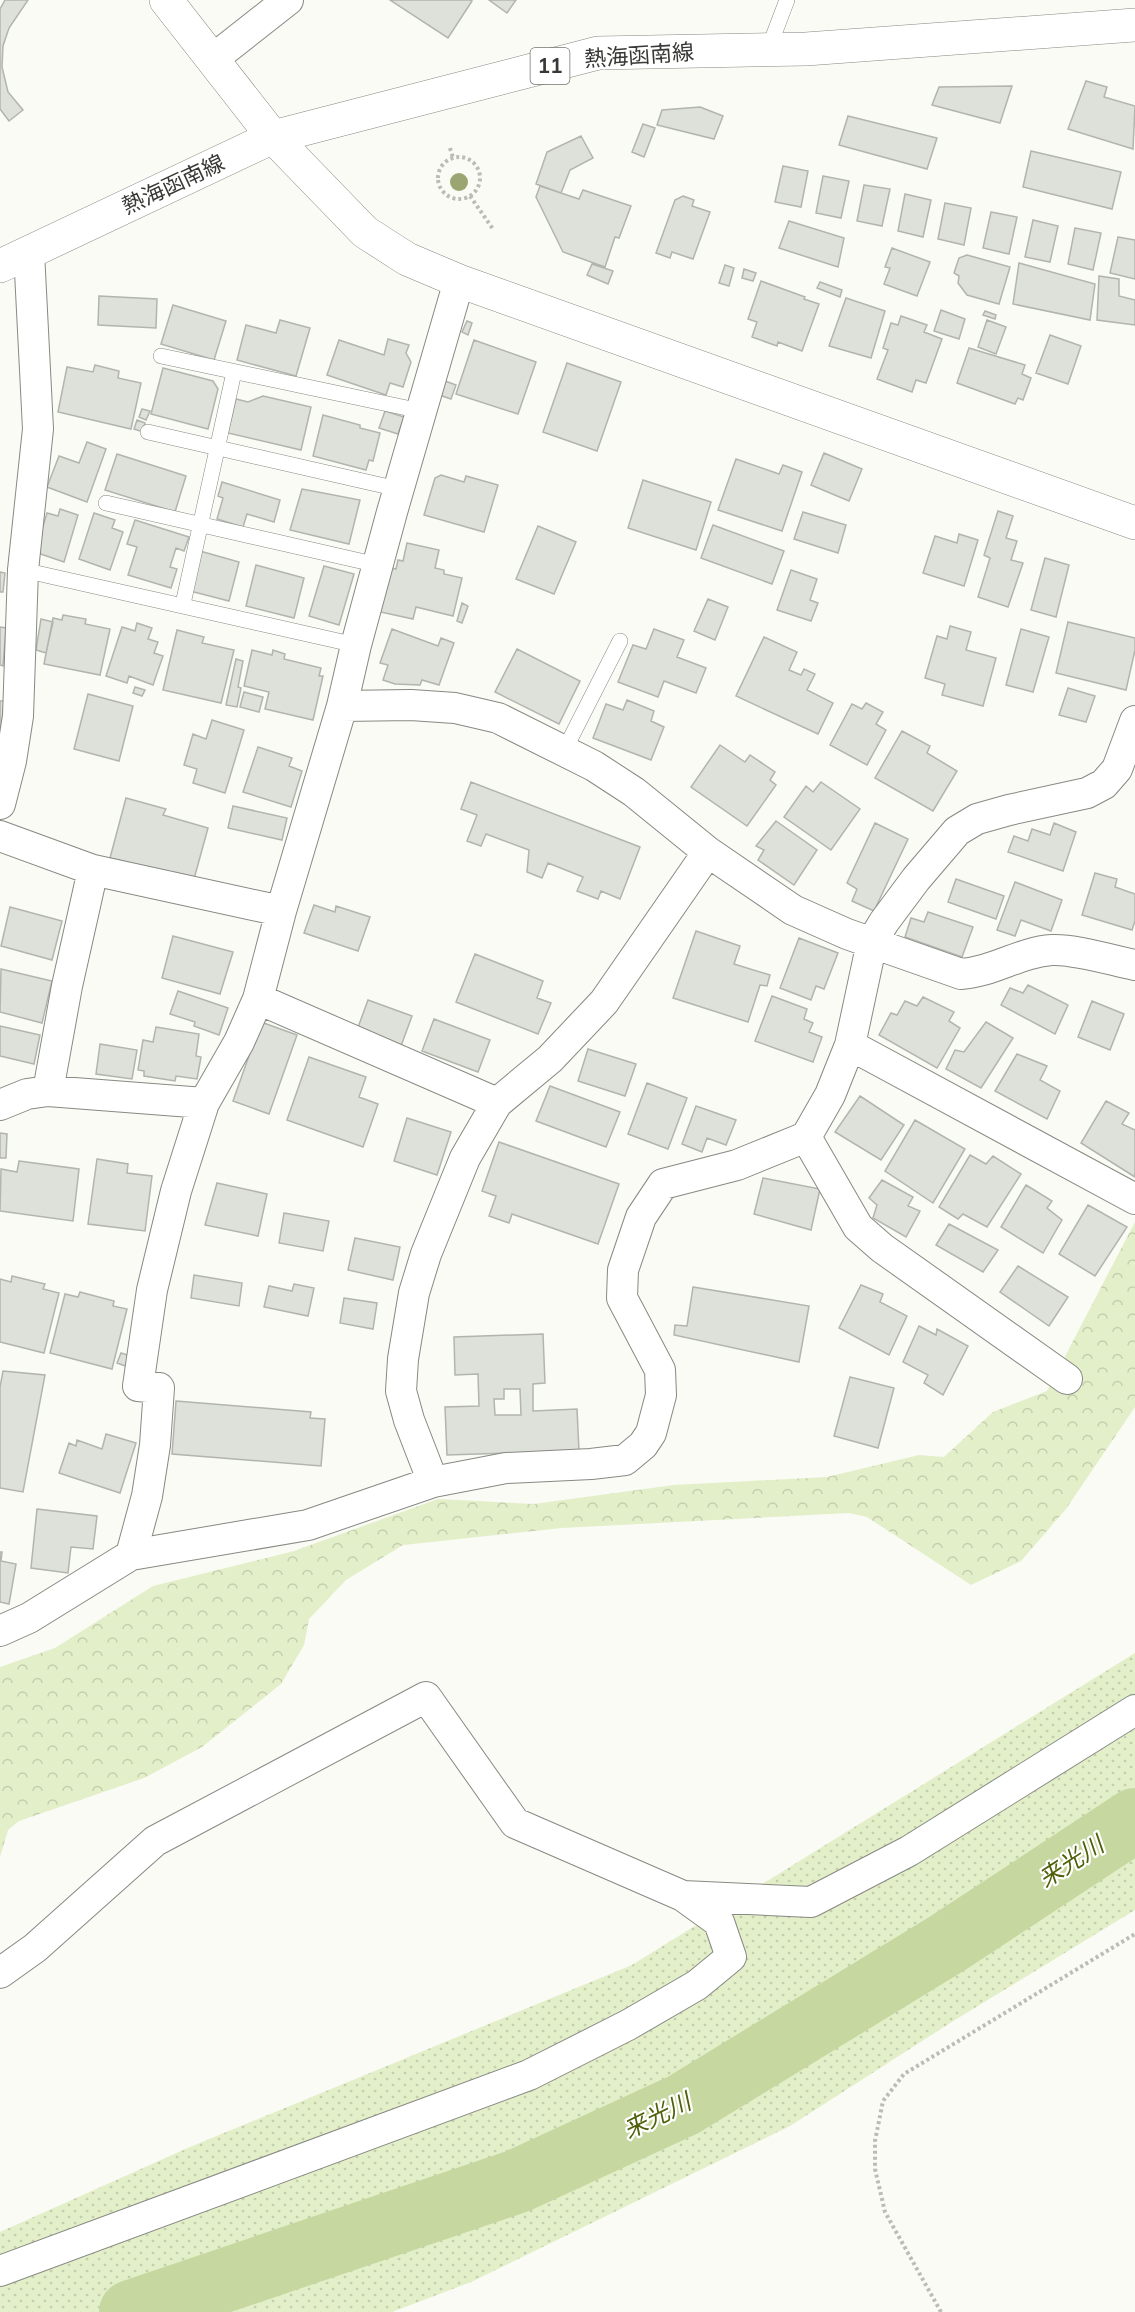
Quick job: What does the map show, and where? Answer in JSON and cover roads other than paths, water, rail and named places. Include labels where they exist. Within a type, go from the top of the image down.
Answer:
[{"type":"main road","points":[[166,0],[273,137],[364,232],[407,259],[459,282],[1135,523]]},
{"type":"main road","name":"熱海函南線","points":[[14,259],[273,137],[598,53],[806,50],[1135,25]]},
{"type":"street","points":[[213,59],[288,0]]},
{"type":"street","points":[[0,804],[11,761],[18,716],[23,570],[38,429],[14,259]]},
{"type":"street","points":[[131,1555],[147,1496],[155,1445],[159,1388],[138,1386],[152,1290],[176,1191],[204,1103],[239,1042],[258,999],[281,911],[342,706],[356,645],[399,489],[459,282]]},
{"type":"street","points":[[342,706],[411,705],[454,708],[498,718],[594,766],[634,792],[708,852],[793,910],[847,934],[962,974],[977,973],[1021,957],[1052,950],[1135,965]]},
{"type":"street","points":[[0,1630],[29,1618],[131,1555],[308,1525],[433,1482],[506,1468],[625,1460],[644,1445],[651,1433],[661,1395],[660,1370],[622,1298],[623,1270],[642,1217],[663,1184],[737,1165],[806,1137],[830,1095],[850,1045],[872,942],[884,922],[957,831],[977,819],[1087,793],[1104,784],[1117,768],[1135,722]]},
{"type":"street","points":[[0,836],[93,870],[281,911]]},
{"type":"street","points":[[433,1482],[409,1420],[401,1391],[403,1359],[412,1304],[426,1254],[465,1158],[497,1103],[550,1059],[604,1002],[708,852]]},
{"type":"street","points":[[48,1091],[93,870]]},
{"type":"street","points":[[258,999],[497,1103]]},
{"type":"street","points":[[850,1045],[1135,1199]]},
{"type":"street","points":[[0,1105],[27,1094],[48,1091],[204,1103]]},
{"type":"street","points":[[806,1137],[858,1227],[882,1248],[1067,1379]]},
{"type":"street","points":[[0,1973],[35,1947],[155,1840],[426,1697],[515,1823],[683,1896],[719,1922],[731,1957],[697,1985],[628,2025],[529,2075],[0,2271]]},
{"type":"street","points":[[683,1896],[812,1902],[909,1851],[1135,1710]]},
{"type":"lane","points":[[768,50],[788,0]]},
{"type":"lane","points":[[161,356],[421,411]]},
{"type":"lane","points":[[183,604],[234,372]]},
{"type":"lane","points":[[148,432],[399,489]]},
{"type":"lane","points":[[106,503],[378,565]]},
{"type":"lane","points":[[23,570],[183,604],[356,645]]},
{"type":"lane","points":[[564,751],[620,641]]},
{"type":"waterway","name":"来光川","points":[[131,2312],[518,2181],[683,2105],[948,1943],[1135,1820]]}]
